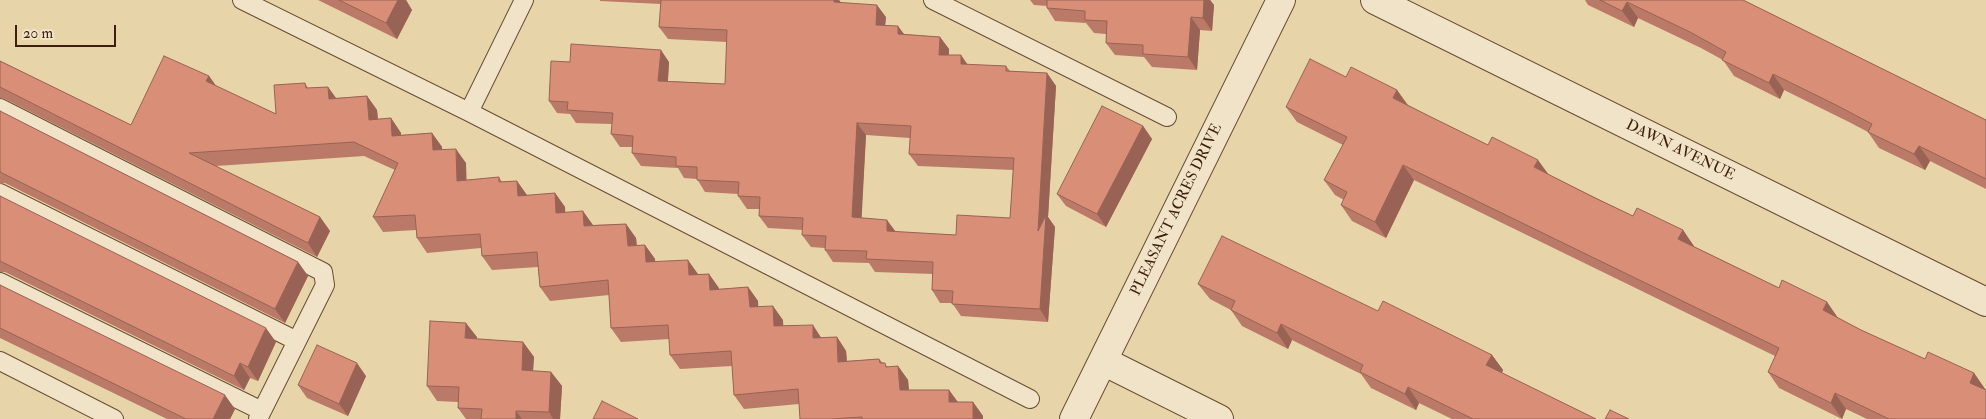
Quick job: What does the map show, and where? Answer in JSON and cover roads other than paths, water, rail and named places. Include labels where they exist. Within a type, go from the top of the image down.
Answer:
[{"type":"street","name":"PLEASANT ACRES DRIVE","points":[[1074,419],[1281,0]]},
{"type":"street","name":"DAWN AVENUE","points":[[1375,0],[1986,302]]},
{"type":"street","points":[[1102,361],[1219,419]]},
{"type":"lane","points":[[242,0],[469,112],[1030,399]]},
{"type":"lane","points":[[469,112],[524,0]]},
{"type":"lane","points":[[933,0],[1167,117]]},
{"type":"lane","points":[[0,108],[323,272],[325,285],[260,415],[0,282]]},
{"type":"lane","points":[[0,193],[296,341]]},
{"type":"lane","points":[[0,361],[114,419]]}]
